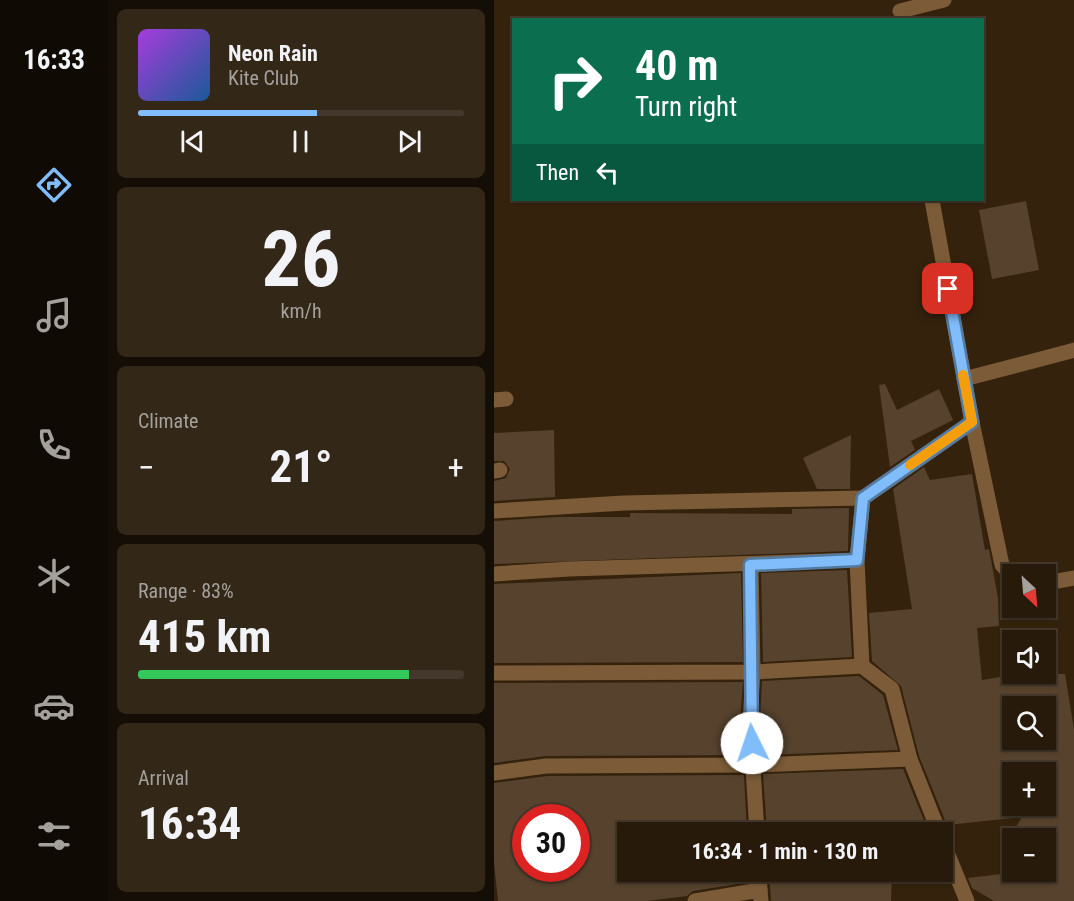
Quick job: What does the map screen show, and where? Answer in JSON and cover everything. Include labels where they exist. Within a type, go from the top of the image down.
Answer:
[{"type":"street","points":[[899,10],[944,0]]},
{"type":"street","points":[[932,201],[972,422],[1002,565]]},
{"type":"street","points":[[964,379],[1074,350]]},
{"type":"street","points":[[494,511],[624,503],[863,498],[972,422]]},
{"type":"street","points":[[862,666],[857,560],[863,498]]},
{"type":"street","points":[[494,574],[569,569],[857,560]]},
{"type":"street","points":[[750,565],[753,672],[750,721],[755,765],[757,822]]},
{"type":"street","points":[[1056,582],[1074,578]]},
{"type":"street","points":[[494,673],[753,672],[862,666],[892,689],[910,759],[935,822]]},
{"type":"street","points":[[494,773],[546,766],[755,765],[910,759]]},
{"type":"street","points":[[953,867],[967,901]]},
{"type":"street","points":[[695,901],[760,896]]},
{"type":"building","points":[[1026,201],[1039,270],[992,279],[979,210]]},
{"type":"building","points":[[885,384],[897,410],[939,389],[953,420],[911,441],[915,450],[890,467],[879,385]]},
{"type":"building","points":[[554,430],[555,497],[494,501],[494,481],[506,478],[510,469],[504,461],[494,461],[494,433]]},
{"type":"building","points":[[851,435],[850,489],[817,489],[803,458]]},
{"type":"building","points":[[924,467],[930,480],[972,474],[985,550],[989,549],[998,598],[999,626],[977,628],[982,680],[1002,677],[1002,684],[1056,684],[1056,674],[1065,674],[1075,735],[1075,901],[994,901],[972,888],[968,878],[1002,874],[1002,882],[1056,882],[1056,828],[1015,828],[1022,817],[953,824],[953,822],[946,822],[919,756],[901,686],[872,661],[869,613],[912,609],[893,489]]},
{"type":"building","points":[[849,508],[848,551],[494,564],[494,521],[556,517],[630,517],[630,513],[792,514],[792,509]]},
{"type":"building","points":[[847,570],[852,657],[763,662],[761,573]]},
{"type":"building","points":[[741,573],[743,662],[494,663],[494,584]]},
{"type":"building","points":[[859,676],[883,695],[898,750],[762,755],[760,721],[762,681]]},
{"type":"building","points":[[743,682],[740,720],[742,755],[546,756],[494,763],[494,683]]},
{"type":"building","points":[[903,769],[925,822],[766,822],[763,774]]},
{"type":"building","points":[[744,775],[746,822],[617,822],[617,882],[750,882],[693,891],[687,896],[647,901],[498,901],[494,863],[494,783],[547,776]]},
{"type":"building","points":[[770,882],[892,882],[891,901],[771,901]]},
{"type":"slow traffic","points":[[910,465],[972,422],[963,375]]},
{"type":"route","points":[[752,743],[750,565],[857,560],[863,498],[972,422],[948,289]]}]
